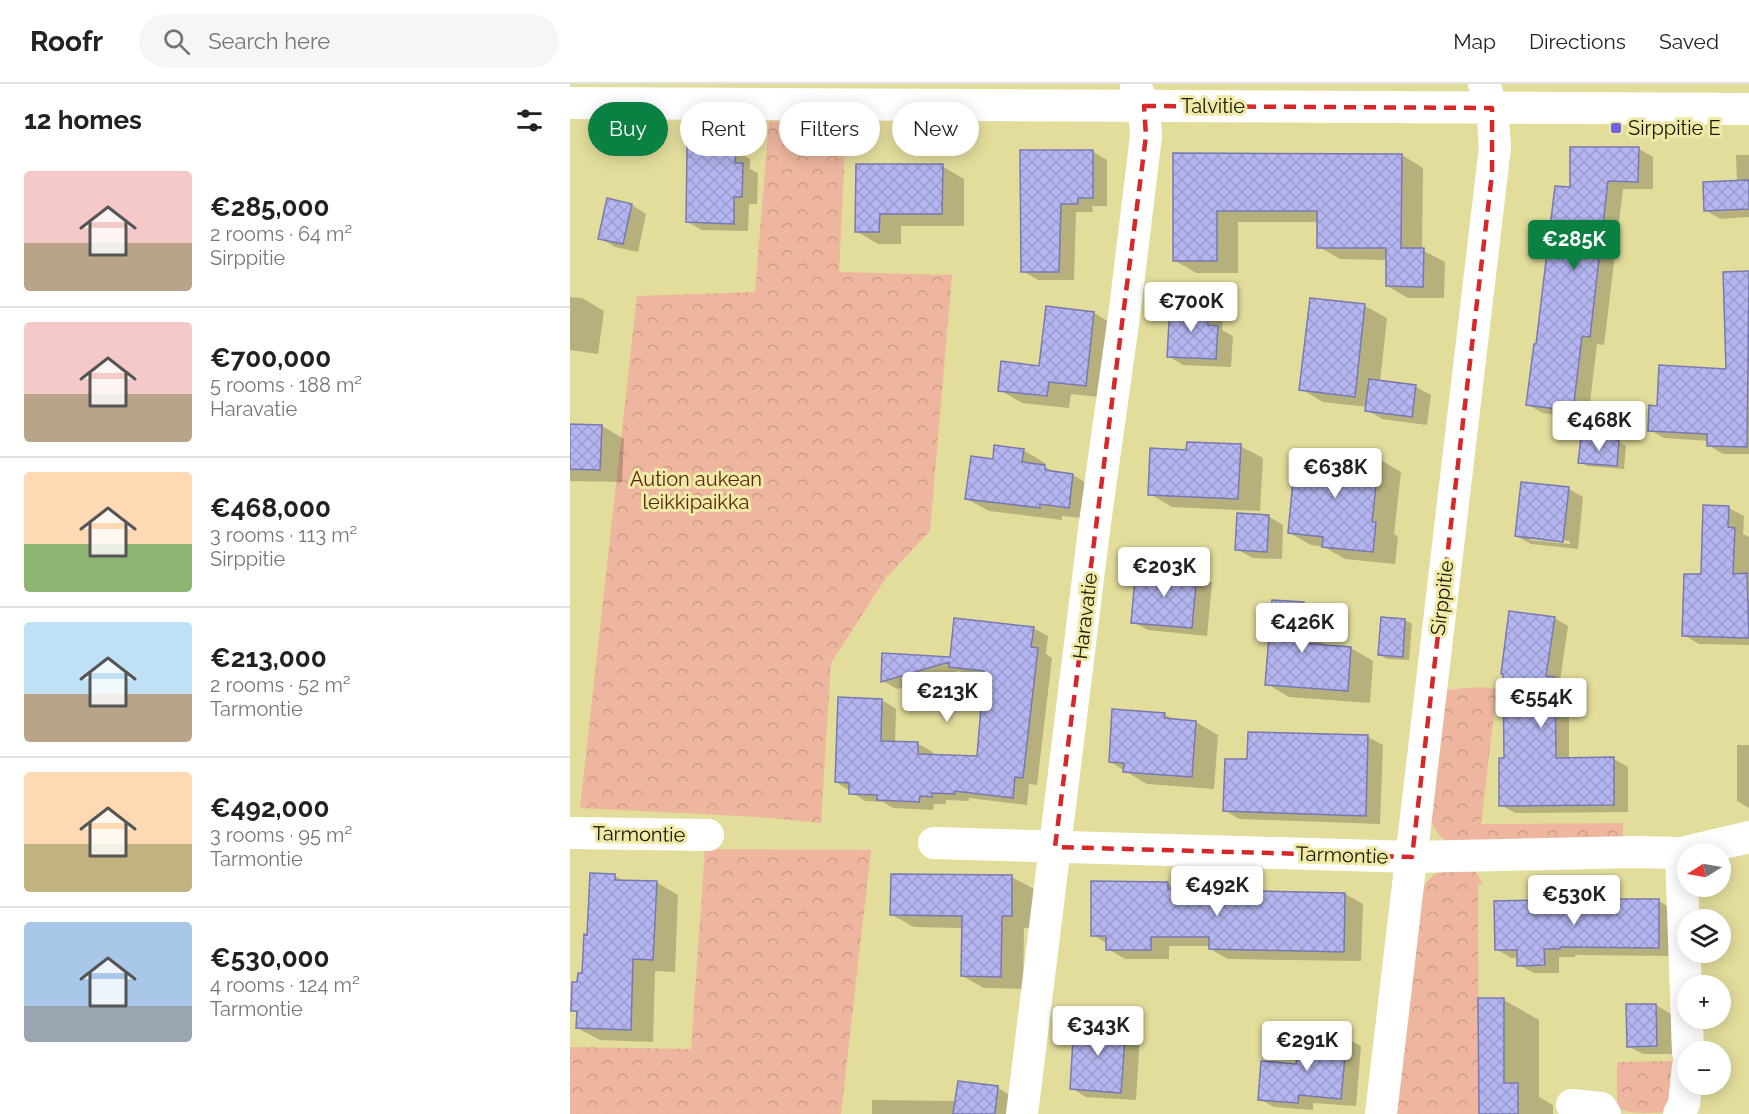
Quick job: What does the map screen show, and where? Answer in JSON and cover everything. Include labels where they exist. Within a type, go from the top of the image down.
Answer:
[{"type":"street","name":"Talvitie","points":[[570,103],[703,94],[1488,96],[1749,109]]},
{"type":"street","name":"Haravatie","points":[[1022,1114],[1094,530],[1137,216],[1146,136],[1139,95]]},
{"type":"street","name":"Sirppitie","points":[[1381,1114],[1495,147],[1488,96]]},
{"type":"street","name":"Tarmontie","points":[[570,833],[708,835]]},
{"type":"street","name":"Tarmontie","points":[[1724,843],[1749,837]]},
{"type":"street","name":"Tarmontie","points":[[934,843],[1412,857],[1677,853]]},
{"type":"street","points":[[1683,897],[1688,1041]]},
{"type":"street","points":[[1680,1114],[1685,1095]]},
{"type":"street","points":[[1572,1105],[1601,1108],[1605,1114]]},
{"type":"highlighted area","points":[[1144,106],[1492,108],[1492,174],[1412,857],[1055,847],[1146,136]]},
{"type":"green space","name":"Aution aukean leikkipaikka","points":[[769,121],[779,122],[779,156],[845,156],[839,272],[952,275],[930,531],[885,579],[831,663],[821,823],[759,817],[580,808],[637,296],[755,292]]},
{"type":"green space","points":[[1480,687],[1497,689],[1481,824],[1623,823],[1623,839],[1452,845],[1441,836],[1429,816],[1445,690]]},
{"type":"green space","points":[[705,849],[871,850],[841,1114],[570,1114],[570,1047],[691,1049]]},
{"type":"green space","points":[[1474,868],[1483,884],[1478,885],[1479,1114],[1391,1114],[1417,900],[1428,881],[1439,872]]},
{"type":"green space","points":[[1676,1061],[1677,1080],[1665,1112],[1641,1113],[1617,1108],[1617,1062]]},
{"type":"building","points":[[1570,147],[1639,147],[1638,182],[1608,181],[1590,337],[1582,336],[1573,411],[1526,405],[1534,344],[1536,344],[1555,186],[1570,187]]},
{"type":"building","points":[[1020,150],[1093,150],[1093,198],[1078,198],[1078,204],[1061,204],[1059,272],[1021,272]]},
{"type":"building","points":[[1173,153],[1402,154],[1401,248],[1424,248],[1423,287],[1386,286],[1386,248],[1317,248],[1317,211],[1217,211],[1217,261],[1173,261]]},
{"type":"building","points":[[687,156],[736,156],[735,163],[743,163],[742,197],[734,197],[734,224],[686,222]]},
{"type":"building","points":[[856,164],[943,164],[942,214],[880,214],[879,232],[855,232]]},
{"type":"building","points":[[1749,180],[1749,209],[1704,211],[1703,182]]},
{"type":"building","points":[[607,198],[632,204],[623,244],[598,239]]},
{"type":"building","points":[[1749,271],[1747,447],[1707,446],[1707,434],[1648,431],[1649,405],[1657,406],[1659,365],[1726,369],[1723,272]]},
{"type":"building","points":[[1310,298],[1365,304],[1355,397],[1299,390]]},
{"type":"building","points":[[1170,304],[1208,307],[1208,325],[1218,326],[1216,359],[1167,357]]},
{"type":"building","points":[[1046,306],[1094,312],[1086,386],[1049,382],[1047,396],[998,391],[1001,361],[1039,366]]},
{"type":"building","points":[[1369,379],[1416,385],[1412,417],[1365,411]]},
{"type":"building","points":[[570,424],[602,425],[600,470],[570,469]]},
{"type":"building","points":[[1581,437],[1619,440],[1617,466],[1578,463]]},
{"type":"building","points":[[1187,442],[1241,444],[1238,499],[1148,495],[1150,448],[1186,450]]},
{"type":"building","points":[[994,445],[1024,449],[1022,462],[1045,465],[1045,470],[1073,474],[1069,508],[1040,504],[1040,508],[965,499],[971,456],[993,459]]},
{"type":"building","points":[[1296,449],[1379,458],[1372,522],[1376,522],[1373,552],[1322,547],[1323,537],[1288,533]]},
{"type":"building","points":[[1521,482],[1569,487],[1563,542],[1515,536]]},
{"type":"building","points":[[1703,505],[1729,506],[1728,527],[1735,528],[1733,574],[1747,573],[1749,638],[1682,636],[1684,574],[1701,574]]},
{"type":"building","points":[[1237,513],[1269,515],[1267,552],[1235,550]]},
{"type":"building","points":[[1136,567],[1197,573],[1192,628],[1131,623]]},
{"type":"building","points":[[1272,600],[1304,602],[1300,643],[1351,647],[1348,691],[1265,685]]},
{"type":"building","points":[[1509,611],[1555,617],[1546,676],[1555,677],[1556,758],[1614,757],[1614,805],[1499,806],[1499,758],[1504,758],[1503,674],[1501,674]]},
{"type":"building","points":[[1381,617],[1405,619],[1403,657],[1378,655]]},
{"type":"building","points":[[954,618],[1034,627],[1031,647],[1038,648],[1023,778],[1015,777],[1013,798],[955,791],[955,794],[932,793],[932,797],[920,796],[919,802],[877,800],[877,795],[849,794],[849,783],[835,782],[838,697],[882,699],[881,741],[918,742],[918,754],[977,756],[984,671],[949,667],[949,662],[881,682],[882,653],[950,657]]},
{"type":"building","points":[[1112,709],[1165,713],[1164,718],[1196,721],[1192,777],[1123,772],[1124,763],[1109,762]]},
{"type":"building","points":[[1248,732],[1368,735],[1366,816],[1223,811],[1225,759],[1247,759]]},
{"type":"building","points":[[590,873],[615,874],[615,880],[657,881],[653,960],[633,959],[631,1030],[576,1028],[577,1011],[571,1011],[572,982],[577,982],[578,973],[582,973],[584,934],[587,935]]},
{"type":"building","points":[[891,874],[1012,875],[1012,916],[1002,916],[1001,977],[961,976],[962,916],[890,915]]},
{"type":"building","points":[[1091,881],[1168,882],[1168,889],[1345,893],[1344,952],[1209,949],[1209,937],[1151,937],[1151,950],[1106,950],[1106,936],[1091,936]]},
{"type":"building","points":[[1659,899],[1659,948],[1560,947],[1560,949],[1544,949],[1545,965],[1517,966],[1517,950],[1495,950],[1494,901]]},
{"type":"building","points":[[1478,998],[1504,998],[1504,1083],[1518,1083],[1518,1114],[1479,1114]]},
{"type":"building","points":[[1626,1004],[1656,1004],[1657,1046],[1627,1047]]},
{"type":"building","points":[[1074,1022],[1126,1025],[1121,1093],[1070,1089]]},
{"type":"building","points":[[1310,1033],[1347,1036],[1341,1099],[1299,1095],[1298,1103],[1258,1100],[1261,1061],[1296,1064],[1298,1048],[1308,1049]]},
{"type":"building","points":[[958,1081],[998,1086],[995,1114],[953,1114]]},
{"type":"place","name":"Sirppitie E","points":[[1616,128]]}]
